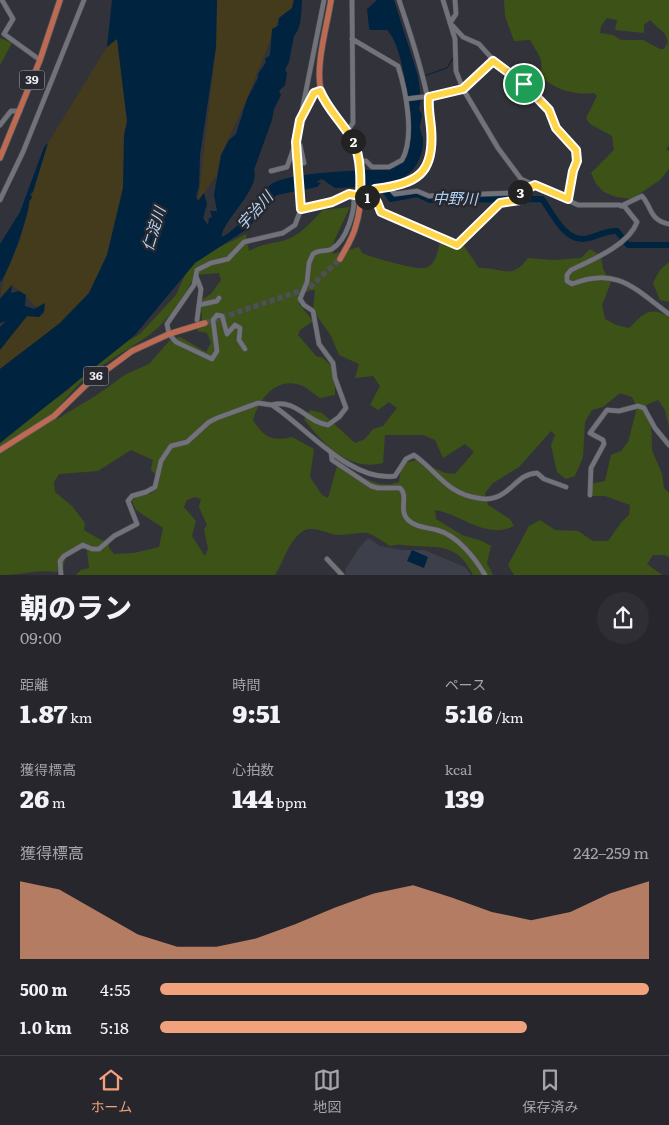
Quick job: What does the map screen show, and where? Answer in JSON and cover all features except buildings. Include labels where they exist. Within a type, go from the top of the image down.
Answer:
[{"type":"main road","name":"39","points":[[0,158],[40,60],[60,0]]},
{"type":"main road","points":[[331,0],[321,61],[320,91],[329,108],[347,131],[354,144],[358,164],[356,225],[340,259]]},
{"type":"main road","name":"36","points":[[0,450],[54,416],[100,373],[132,351],[169,334],[205,323]]},
{"type":"street","points":[[2,0],[13,18],[4,34],[40,60]]},
{"type":"street","points":[[0,200],[6,190],[84,0]]},
{"type":"street","points":[[271,171],[287,167],[296,142],[324,0]]},
{"type":"street","points":[[347,131],[353,123],[352,0]]},
{"type":"street","points":[[368,197],[375,189],[412,181],[428,166],[431,150],[428,97],[399,0]]},
{"type":"street","points":[[443,0],[455,39],[456,71],[463,89],[505,157],[522,179],[568,199],[575,204],[588,206],[621,206],[642,196],[648,210],[658,219],[669,224]]},
{"type":"street","points":[[450,23],[456,14],[455,0]]},
{"type":"street","points":[[450,23],[467,41],[483,47],[493,61],[517,78],[549,110],[556,128],[576,150],[577,161],[573,171],[568,199]]},
{"type":"street","points":[[352,39],[398,66],[407,99],[407,146],[402,160],[389,167],[372,167],[366,162],[358,164]]},
{"type":"street","points":[[407,99],[428,97],[463,89],[493,61]]},
{"type":"street","points":[[300,120],[314,93],[320,91]]},
{"type":"street","points":[[0,125],[11,111],[20,111]]},
{"type":"street","points":[[296,142],[300,145],[304,164]]},
{"type":"street","points":[[245,349],[239,340],[240,328],[235,325],[227,334],[223,317],[218,315],[213,320],[217,351],[214,358],[183,346],[169,334],[167,324],[194,285],[197,270],[211,263],[228,259],[244,242],[288,232],[295,225],[301,209],[296,142]]},
{"type":"street","points":[[389,187],[395,194],[417,191],[430,196],[520,192],[535,185]]},
{"type":"street","points":[[0,194],[6,190]]},
{"type":"street","points":[[301,209],[332,202],[349,194],[358,194],[380,204],[381,212],[457,245],[500,203],[520,200],[520,192]]},
{"type":"street","points":[[61,575],[60,561],[64,556],[84,545],[92,549],[98,549],[114,536],[137,524],[128,501],[132,496],[155,487],[161,461],[171,446],[187,442],[209,422],[258,403],[272,405],[280,403],[297,408],[328,425],[346,408],[335,378],[333,363],[319,344],[313,310],[304,305],[300,299],[307,282],[308,263],[313,254],[320,250],[330,250],[335,246],[349,226],[358,194]]},
{"type":"street","points":[[621,206],[637,222],[634,231],[607,253],[572,270],[567,275],[567,281],[572,284],[597,277],[619,279],[669,314]]},
{"type":"street","points":[[196,276],[201,289],[197,320]]},
{"type":"street","points":[[199,305],[217,301],[219,298]]},
{"type":"street","points":[[272,405],[301,426],[307,434],[331,452],[368,474],[385,477],[395,476],[406,459],[414,455],[450,488],[468,497],[481,499],[498,497],[518,480],[537,473],[544,479],[566,487]]},
{"type":"street","points":[[590,495],[591,468],[604,444],[603,440],[590,433],[607,410],[619,411],[638,406],[644,408],[655,428],[669,445]]},
{"type":"street","points":[[331,452],[332,460],[371,486],[400,488],[404,495],[403,510],[407,519],[421,528],[444,532],[467,551],[485,575]]},
{"type":"street","points":[[327,558],[342,575]]},
{"type":"shaded area","points":[[368,538],[380,546],[402,550],[424,550],[465,567],[471,575],[346,575],[345,570]]},
{"type":"green space","points":[[504,0],[669,0],[669,146],[666,150],[669,151],[669,169],[660,180],[632,199],[616,197],[604,192],[596,184],[591,173],[614,150],[612,136],[590,124],[586,118],[597,96],[594,93],[564,90],[545,80],[540,75],[541,60],[530,40],[514,41],[505,16]],"holes":[[[607,18],[617,20],[615,30],[644,33],[644,25],[650,20],[665,34],[668,42],[664,49],[660,49],[643,40],[621,40],[613,35],[600,33],[601,26]]]},
{"type":"green space","points":[[0,38],[12,43],[0,65]]},
{"type":"green space","points":[[350,207],[334,241],[333,254],[359,247],[362,253],[367,255],[411,267],[428,267],[435,259],[440,242],[453,238],[464,246],[479,268],[506,271],[517,269],[528,258],[554,260],[581,258],[590,249],[601,256],[603,269],[611,282],[602,305],[605,319],[616,325],[629,328],[647,313],[662,313],[669,317],[669,427],[665,410],[658,400],[646,405],[651,417],[652,450],[662,474],[664,488],[669,493],[669,557],[653,555],[647,564],[662,575],[514,575],[508,565],[529,526],[540,520],[555,530],[578,531],[593,541],[608,541],[629,515],[630,505],[605,496],[593,496],[590,484],[605,481],[611,455],[621,451],[628,442],[637,408],[632,397],[620,393],[603,407],[592,410],[585,422],[583,457],[575,476],[566,479],[557,472],[551,445],[555,435],[551,431],[519,467],[493,483],[485,493],[488,505],[510,519],[514,526],[494,530],[484,528],[445,512],[435,510],[436,519],[462,535],[491,546],[487,563],[493,575],[473,575],[457,554],[443,548],[390,546],[375,536],[366,533],[340,535],[309,529],[303,531],[293,541],[275,575],[76,575],[81,570],[89,568],[87,550],[81,547],[66,556],[63,568],[57,572],[42,571],[0,575],[0,439],[68,390],[84,374],[120,345],[140,334],[176,295],[185,275],[198,258],[246,234],[249,251],[288,239],[304,228],[323,210]],"holes":[[[219,273],[221,280],[211,294],[201,300],[202,321],[197,331],[207,333],[211,343],[206,352],[180,337],[171,339],[149,364],[126,374],[97,395],[57,419],[52,414],[81,382],[160,326],[180,302],[195,275]],[[315,290],[313,310],[331,336],[339,355],[359,364],[355,378],[373,376],[380,386],[370,405],[378,410],[389,402],[397,408],[383,426],[373,429],[365,439],[355,443],[322,413],[310,410],[304,419],[311,428],[338,454],[348,460],[371,465],[383,463],[385,435],[423,435],[435,440],[443,458],[465,444],[474,452],[455,474],[445,473],[416,460],[401,464],[399,482],[383,484],[367,480],[337,466],[328,498],[322,495],[310,477],[314,449],[292,437],[273,438],[261,431],[253,420],[259,405],[269,392],[276,387],[291,383],[303,386],[320,398],[335,395],[335,369],[323,358],[316,356],[298,335],[300,330],[313,321],[299,304],[304,291]],[[131,450],[153,460],[151,470],[160,479],[151,494],[138,494],[132,501],[136,510],[163,528],[159,547],[134,553],[114,554],[109,548],[109,542],[101,540],[84,530],[85,523],[72,506],[55,492],[54,482],[59,474],[98,471]],[[195,497],[201,499],[199,507],[207,525],[204,529],[208,549],[205,556],[192,536],[196,521],[184,507],[187,500]]]},
{"type":"green space","points":[[669,262],[669,302],[660,300],[653,283],[660,270]]},
{"type":"sand","points":[[217,0],[294,0],[292,8],[279,18],[247,99],[221,155],[217,175],[198,201],[216,47]]},
{"type":"sand","points":[[117,38],[127,122],[123,188],[107,255],[89,293],[60,323],[0,369],[0,346],[27,316],[39,317],[42,314],[26,296],[12,285],[0,297],[7,267],[20,241],[27,210],[48,143],[107,47]]},
{"type":"water","points":[[112,0],[217,0],[216,47],[200,155],[199,187],[196,196],[198,201],[204,193],[207,204],[203,218],[208,225],[209,218],[212,217],[210,211],[217,211],[214,195],[221,155],[229,140],[236,134],[247,99],[258,78],[258,74],[266,62],[265,59],[270,55],[272,29],[278,26],[279,18],[292,8],[294,0],[302,0],[300,24],[294,36],[289,62],[285,70],[287,73],[285,85],[279,91],[281,95],[274,109],[272,120],[254,170],[255,178],[252,187],[227,223],[222,237],[236,227],[248,214],[269,186],[278,181],[307,175],[394,168],[406,158],[409,112],[399,54],[394,40],[387,30],[370,30],[369,28],[367,9],[377,0],[394,0],[418,76],[421,99],[419,109],[422,114],[420,127],[423,141],[422,151],[412,171],[400,179],[386,181],[385,186],[335,188],[322,179],[316,182],[321,183],[317,187],[277,195],[247,229],[195,263],[134,336],[0,443],[0,369],[60,323],[89,293],[107,255],[123,188],[124,135],[127,121],[117,39],[107,47]]},
{"type":"water","points":[[48,143],[33,192],[30,194],[32,197],[18,244],[0,282],[0,244],[20,212],[44,147]]},
{"type":"water","points":[[12,285],[11,293],[19,291],[26,295],[25,306],[34,309],[45,303],[44,312],[39,317],[27,316],[0,350],[0,327],[6,321],[0,323],[0,299]]},
{"type":"water","points":[[412,550],[428,557],[424,568],[407,561]]},
{"type":"waterway","points":[[424,76],[447,68],[453,58]]},
{"type":"waterway","name":"中野川","points":[[384,180],[385,191],[391,199],[417,194],[430,200],[542,199],[564,230],[576,238],[583,239],[617,231],[628,245],[669,245]]},
{"type":"tunnel","points":[[205,323],[309,288],[340,259]]},
{"type":"route","points":[[524,84],[507,69],[493,61],[463,89],[429,97],[430,157],[428,166],[412,181],[406,184],[375,189],[368,197],[360,196],[349,194],[332,202],[301,209],[296,142],[300,120],[314,93],[320,91],[329,108],[352,137],[358,161],[360,196],[368,197],[380,204],[379,210],[381,212],[444,240],[457,245],[500,203],[520,200],[520,192],[535,185],[568,199],[573,171],[577,161],[576,150],[556,128],[549,110],[524,84]]},
{"type":"water label","name":"宇治川","points":[[255,211]]},
{"type":"water label","name":"仁淀川","points":[[154,229]]}]
